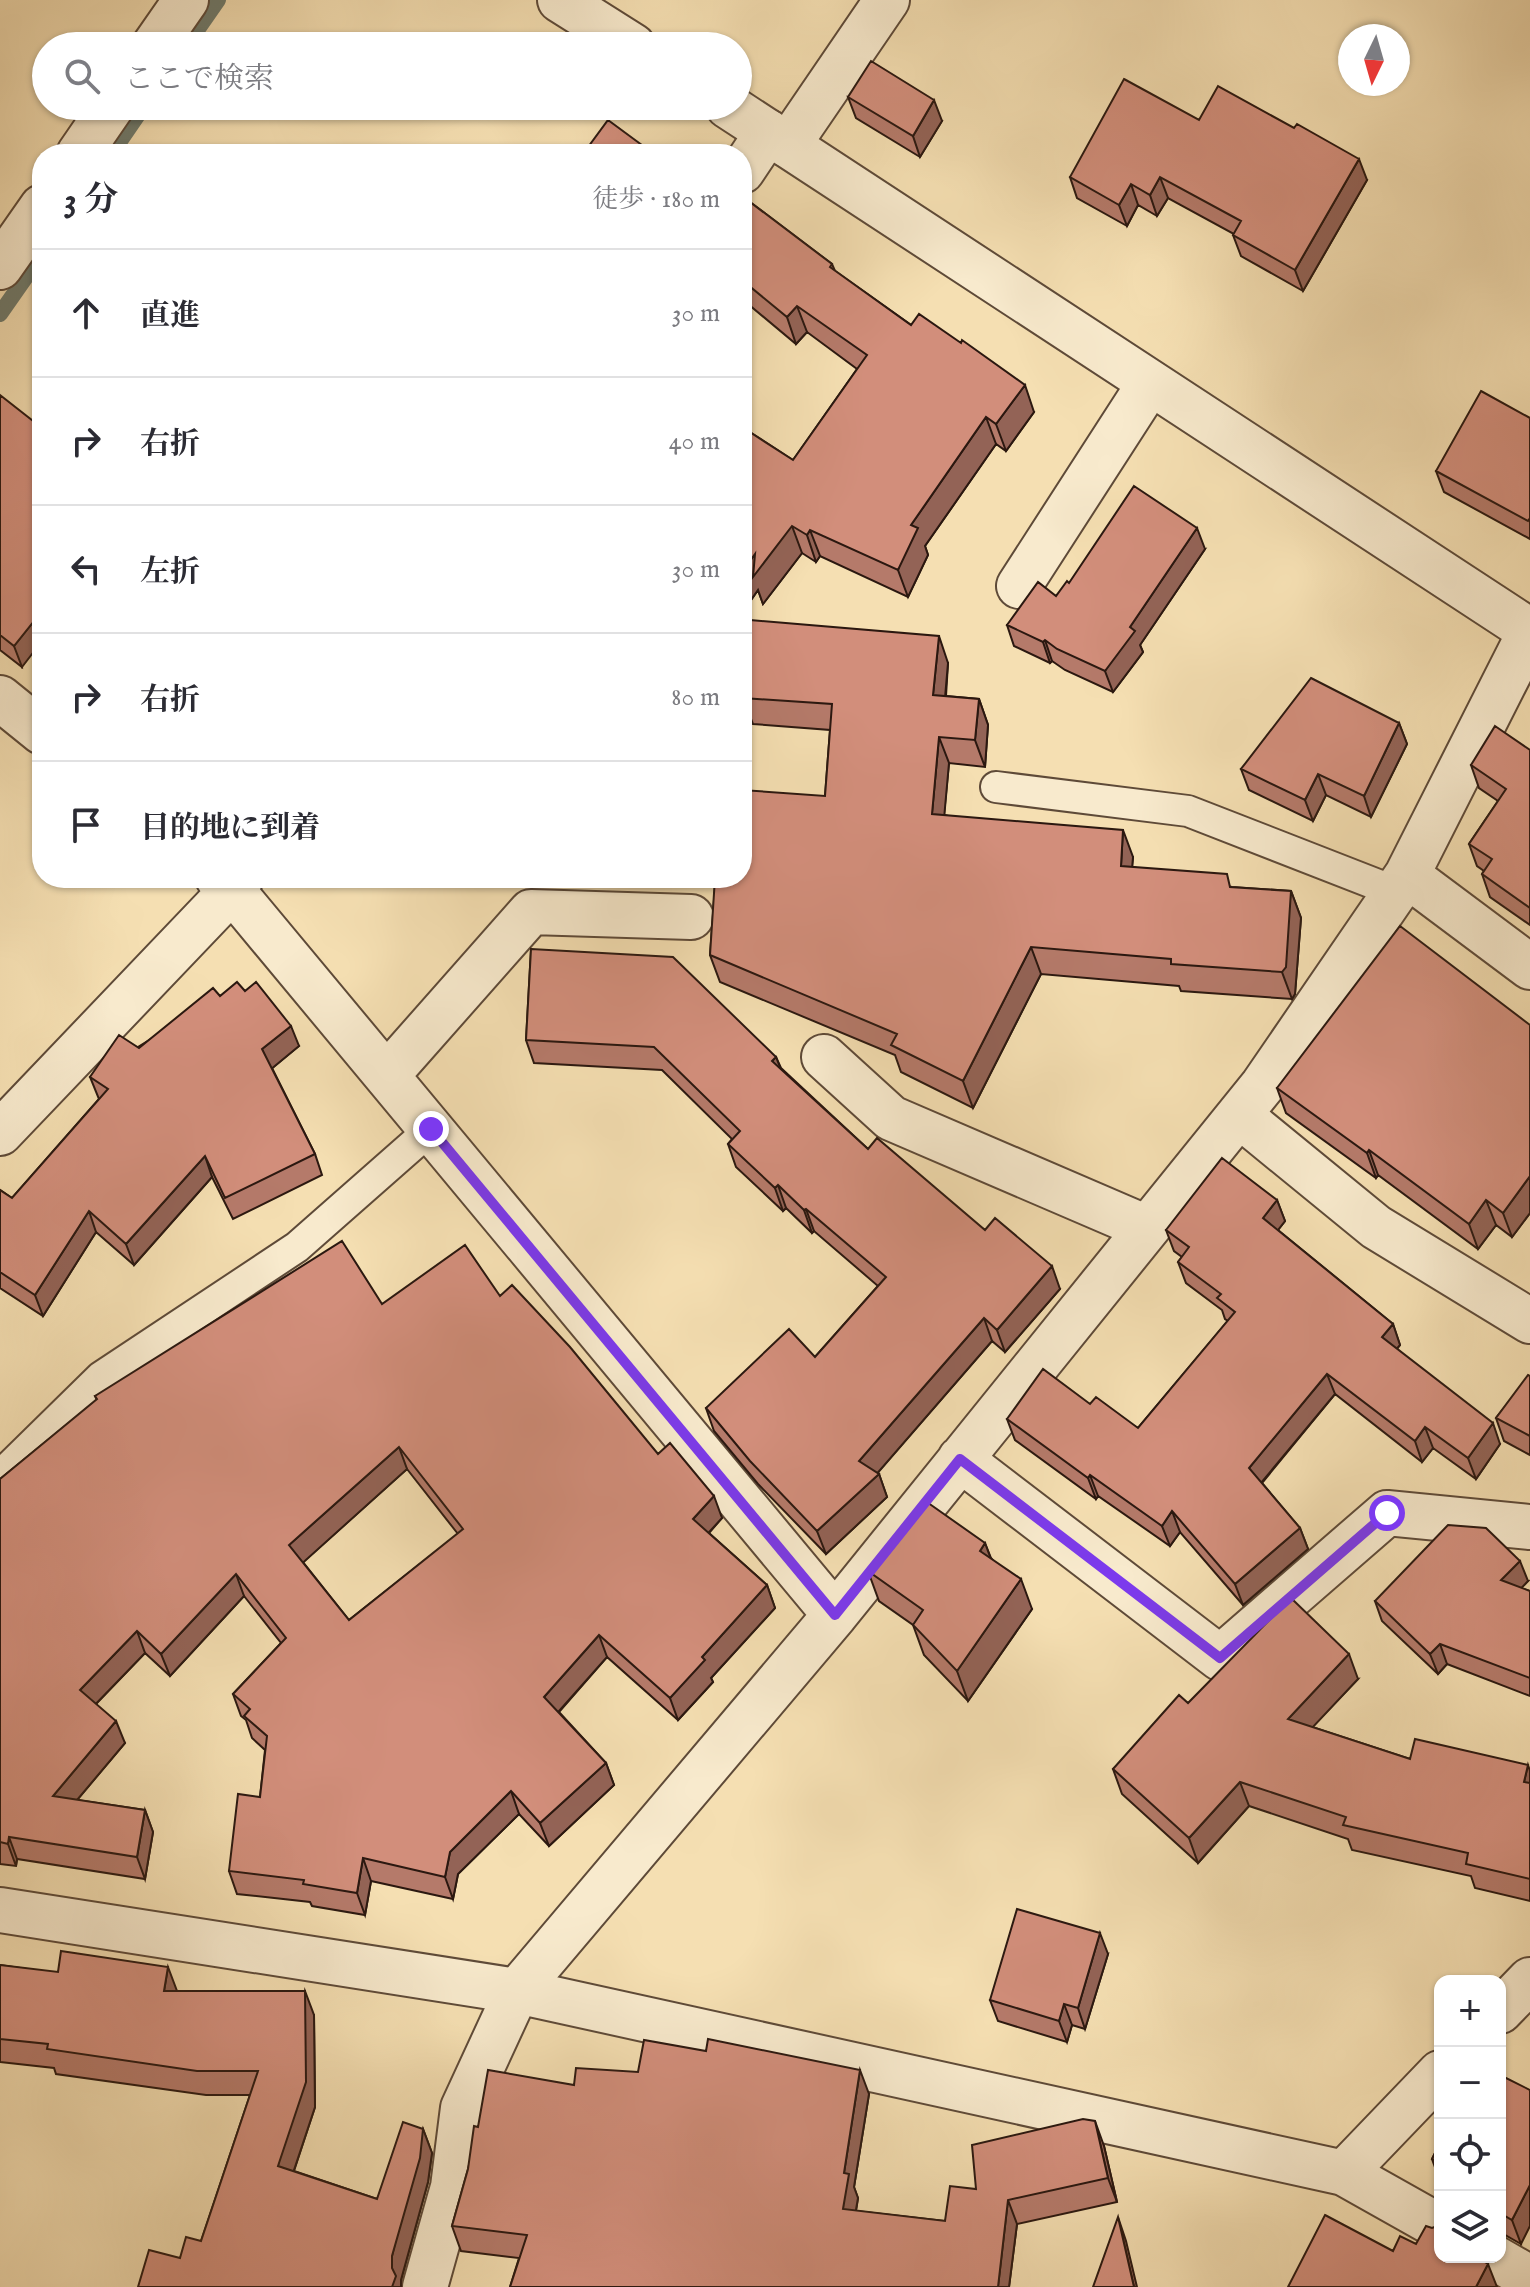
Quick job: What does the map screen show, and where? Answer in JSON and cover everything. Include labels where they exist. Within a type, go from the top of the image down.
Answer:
[{"type":"street","points":[[164,32],[186,0]]},
{"type":"street","points":[[560,0],[611,32]]},
{"type":"street","points":[[752,162],[778,138],[887,0]]},
{"type":"street","points":[[86,144],[102,120]]},
{"type":"street","points":[[425,2287],[453,2187],[463,2108],[517,1991],[835,1615],[1263,1085],[1401,883],[1530,632],[750,120]]},
{"type":"street","points":[[0,267],[32,221]]},
{"type":"street","points":[[1019,586],[1150,383]]},
{"type":"street","points":[[0,698],[32,724]]},
{"type":"street","points":[[1401,883],[1530,967]]},
{"type":"street","points":[[0,1133],[225,888]]},
{"type":"street","points":[[235,888],[835,1615]]},
{"type":"street","points":[[387,1075],[531,912],[691,917]]},
{"type":"street","points":[[824,1057],[891,1118],[1147,1228]]},
{"type":"street","points":[[1239,1115],[1376,1227],[1530,1321]]},
{"type":"street","points":[[960,1459],[1220,1658],[1387,1513],[1530,1527]]},
{"type":"street","points":[[0,1910],[517,1991],[1344,2173],[1434,2224]]},
{"type":"street","points":[[1506,2005],[1530,1980]]},
{"type":"street","points":[[1344,2173],[1434,2079]]},
{"type":"street","points":[[1504,2263],[1530,2278]]},
{"type":"lane","points":[[996,787],[1188,811],[1401,883]]},
{"type":"lane","points":[[0,1476],[101,1377],[297,1247],[431,1129]]},
{"type":"building","points":[[871,61],[934,100],[913,136],[848,97]]},
{"type":"building","points":[[1124,79],[1199,120],[1218,86],[1294,128],[1297,124],[1359,159],[1295,270],[1233,235],[1241,221],[1160,177],[1150,195],[1131,184],[1119,205],[1070,177]]},
{"type":"building","points":[[608,120],[640,144],[590,144]]},
{"type":"building","points":[[752,204],[832,264],[830,267],[911,325],[919,314],[1025,385],[996,424],[986,417],[911,525],[918,528],[898,570],[810,530],[807,535],[792,526],[753,577],[752,433],[793,460],[867,355],[797,306],[787,317],[752,288]]},
{"type":"building","points":[[1481,391],[1530,418],[1528,521],[1436,471]]},
{"type":"building","points":[[0,395],[32,420],[32,624],[14,646],[0,635]]},
{"type":"building","points":[[1134,486],[1197,528],[1130,627],[1135,631],[1105,671],[1057,649],[1045,640],[1043,642],[1007,625],[1038,582],[1056,596],[1067,581],[1069,583]]},
{"type":"building","points":[[752,620],[939,636],[933,695],[979,699],[975,740],[939,737],[932,814],[1123,830],[1121,866],[1227,874],[1230,887],[1291,891],[1286,967],[1282,972],[1171,964],[1171,959],[1031,947],[963,1081],[891,1045],[897,1034],[710,955],[714,888],[752,888],[752,791],[825,796],[832,704],[752,699]]},
{"type":"building","points":[[1311,678],[1399,723],[1364,796],[1318,774],[1305,800],[1241,769]]},
{"type":"building","points":[[1495,726],[1530,750],[1530,908],[1482,874],[1492,859],[1469,844],[1506,789],[1471,765]]},
{"type":"building","points":[[1400,926],[1530,1025],[1530,1176],[1503,1213],[1486,1200],[1469,1224],[1369,1150],[1367,1153],[1277,1088]]},
{"type":"building","points":[[531,949],[673,957],[776,1057],[772,1061],[868,1149],[877,1138],[985,1230],[995,1218],[1052,1266],[997,1330],[984,1318],[859,1461],[879,1474],[817,1531],[750,1461],[706,1408],[789,1329],[815,1357],[886,1277],[778,1185],[775,1188],[728,1144],[740,1131],[654,1047],[526,1040]]},
{"type":"building","points":[[237,982],[245,991],[256,982],[291,1026],[262,1049],[315,1154],[225,1198],[205,1156],[126,1244],[89,1211],[35,1295],[0,1272],[0,1190],[12,1198],[108,1089],[90,1077],[119,1035],[139,1048],[213,988],[220,996]]},
{"type":"building","points":[[1222,1158],[1277,1200],[1263,1218],[1393,1324],[1382,1337],[1493,1423],[1468,1458],[1425,1427],[1415,1441],[1327,1374],[1249,1468],[1300,1528],[1235,1584],[1172,1511],[1162,1526],[1090,1475],[1088,1478],[1007,1419],[1043,1369],[1090,1404],[1096,1397],[1138,1428],[1235,1312],[1217,1298],[1221,1294],[1178,1262],[1189,1247],[1166,1230]]},
{"type":"building","points":[[342,1241],[382,1304],[465,1245],[500,1296],[512,1285],[570,1347],[658,1454],[670,1443],[714,1496],[693,1519],[767,1585],[702,1657],[705,1660],[670,1698],[599,1635],[544,1697],[606,1763],[540,1823],[511,1791],[450,1852],[445,1877],[363,1858],[357,1893],[303,1884],[304,1880],[229,1871],[238,1794],[260,1797],[267,1736],[244,1716],[250,1709],[233,1694],[286,1638],[236,1574],[161,1654],[137,1631],[80,1690],[116,1721],[53,1796],[145,1810],[137,1857],[9,1837],[8,1844],[0,1842],[0,1479],[97,1399],[95,1396]],"holes":[[[399,1447],[463,1529],[349,1620],[289,1545]]]},
{"type":"building","points":[[1530,1376],[1530,1436],[1496,1418]]},
{"type":"building","points":[[924,1500],[985,1543],[980,1551],[1021,1579],[957,1671],[913,1625],[923,1610],[868,1571]]},
{"type":"building","points":[[1448,1525],[1486,1528],[1520,1561],[1501,1580],[1530,1591],[1530,1678],[1440,1644],[1430,1654],[1375,1601]]},
{"type":"building","points":[[1291,1598],[1349,1654],[1288,1719],[1410,1759],[1415,1739],[1528,1765],[1524,1782],[1530,1783],[1530,1879],[1466,1864],[1468,1853],[1343,1825],[1346,1817],[1240,1782],[1189,1838],[1113,1769],[1179,1695],[1188,1703]]},
{"type":"building","points":[[1017,1909],[1100,1933],[1078,2008],[1064,2004],[1059,2021],[990,2000]]},
{"type":"building","points":[[61,1951],[168,1967],[164,1991],[305,1991],[306,2082],[278,2166],[377,2199],[403,2122],[423,2129],[420,2158],[392,2256],[396,2276],[392,2287],[138,2287],[149,2250],[180,2258],[186,2237],[201,2241],[258,2071],[197,2071],[47,2049],[48,2044],[0,2039],[0,1965],[58,1972]]},
{"type":"building","points":[[708,2039],[860,2070],[844,2173],[849,2174],[843,2209],[945,2221],[950,2186],[976,2189],[972,2145],[1083,2119],[1095,2121],[1108,2178],[1008,2200],[998,2287],[510,2287],[527,2235],[452,2226],[468,2169],[474,2126],[478,2127],[488,2070],[574,2085],[576,2068],[638,2072],[644,2040],[706,2051]]},
{"type":"building","points":[[1506,2078],[1530,2090],[1530,2185],[1512,2220],[1506,2216]]},
{"type":"building","points":[[1325,2215],[1393,2251],[1400,2236],[1416,2244],[1426,2226],[1434,2227],[1434,2263],[1488,2264],[1476,2287],[1288,2287]]},
{"type":"building","points":[[1118,2217],[1134,2287],[1093,2287]]},
{"type":"waterway","points":[[196,32],[218,0]]},
{"type":"waterway","points":[[118,144],[134,120]]},
{"type":"waterway","points":[[0,314],[32,268]]},
{"type":"route","points":[[431,1129],[835,1615],[960,1459],[1220,1658],[1387,1513]]}]
